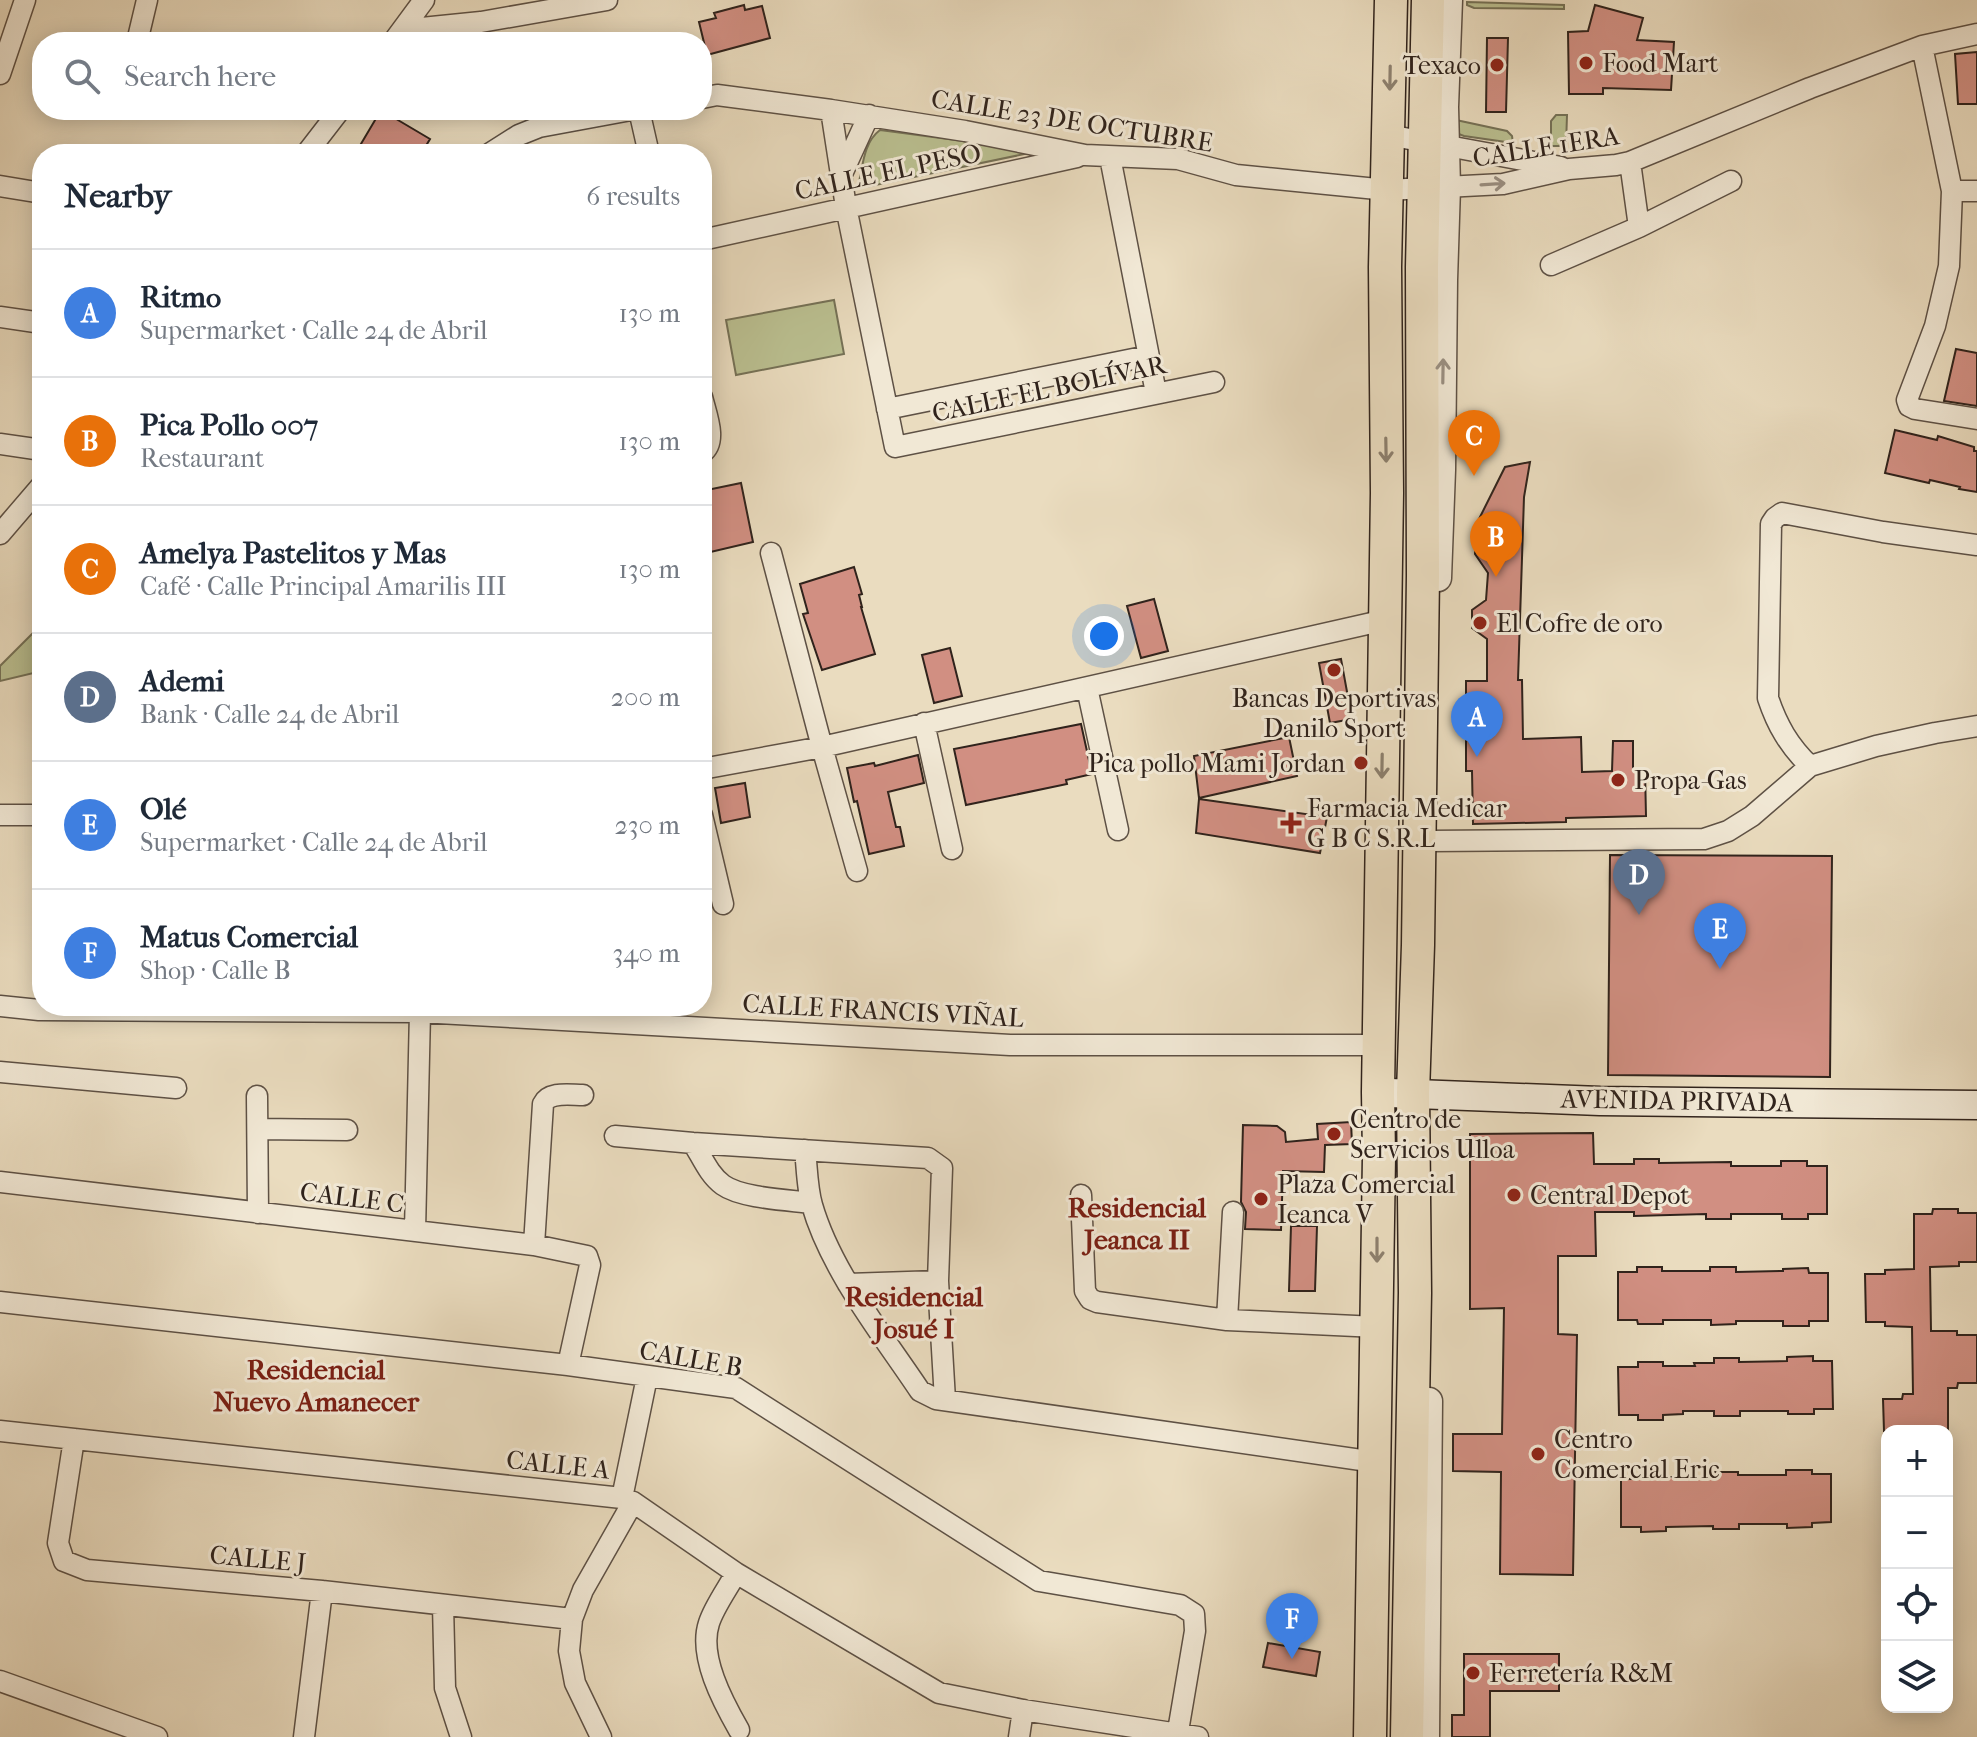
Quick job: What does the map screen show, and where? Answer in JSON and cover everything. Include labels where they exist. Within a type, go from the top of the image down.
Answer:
[{"type":"main road","points":[[1370,1737],[1387,493],[1385,267],[1391,0]]},
{"type":"main road","points":[[1407,1737],[1419,1094],[1422,267],[1435,187],[1428,0]]},
{"type":"main road","name":"AVENIDA PRIVADA","points":[[1378,1092],[1600,1101],[1977,1105]]},
{"type":"street","points":[[0,74],[25,0]]},
{"type":"street","points":[[139,32],[147,0]]},
{"type":"street","points":[[401,32],[424,0]]},
{"type":"street","points":[[422,32],[607,0]]},
{"type":"street","points":[[1435,144],[1449,0]]},
{"type":"street","name":"CALLE 1ERA","points":[[1387,190],[1503,184],[1569,169],[1630,162],[1922,46],[1977,34]]},
{"type":"street","points":[[1922,46],[1952,191],[1949,266],[1935,326],[1907,400],[1909,406],[1915,409],[1977,419]]},
{"type":"street","name":"CALLE 23 DE OCTUBRE","points":[[712,96],[869,115],[1085,155],[1178,159],[1236,175],[1387,190]]},
{"type":"street","points":[[831,110],[846,207],[887,409]]},
{"type":"street","points":[[841,176],[869,115]]},
{"type":"street","points":[[314,144],[332,120]]},
{"type":"street","points":[[505,144],[539,127],[577,120]]},
{"type":"street","points":[[641,120],[647,144]]},
{"type":"street","points":[[1388,135],[1569,169]]},
{"type":"street","name":"CALLE EL PESO","points":[[712,238],[1085,155]]},
{"type":"street","points":[[1110,157],[1156,393]]},
{"type":"street","points":[[1630,162],[1639,227]]},
{"type":"street","points":[[1551,265],[1639,227],[1731,181]]},
{"type":"street","points":[[0,186],[32,191]]},
{"type":"street","points":[[1426,1737],[1429,1331],[1419,1094],[1442,470],[1435,187]]},
{"type":"street","points":[[1952,191],[1977,191]]},
{"type":"street","points":[[0,317],[32,322]]},
{"type":"street","name":"CALLE EL BOLÍVAR","points":[[1148,356],[887,409],[895,447],[1214,382]]},
{"type":"street","points":[[0,444],[32,449]]},
{"type":"street","points":[[0,534],[32,497]]},
{"type":"street","points":[[1810,766],[1794,751],[1783,734],[1768,698],[1771,524],[1775,518],[1782,513],[1977,545]]},
{"type":"street","points":[[771,553],[857,871]]},
{"type":"street","points":[[712,767],[822,747],[1385,620]]},
{"type":"street","points":[[1087,688],[1118,830]]},
{"type":"street","points":[[924,723],[952,849]]},
{"type":"street","points":[[1429,841],[1704,839],[1728,831],[1752,816],[1810,766],[1876,746],[1977,726]]},
{"type":"street","points":[[0,815],[32,815]]},
{"type":"street","points":[[712,857],[723,904]]},
{"type":"street","name":"CALLE FRANCIS VIÑAL","points":[[0,1006],[32,1009]]},
{"type":"street","points":[[415,1231],[420,1016]]},
{"type":"street","name":"CALLE FRANCIS VIÑAL","points":[[492,1016],[1010,1045],[1380,1045]]},
{"type":"street","points":[[0,1072],[176,1088]]},
{"type":"street","points":[[534,1245],[543,1104],[550,1096],[583,1095]]},
{"type":"street","points":[[257,1096],[258,1213]]},
{"type":"street","points":[[258,1129],[347,1130]]},
{"type":"street","points":[[615,1136],[928,1158],[936,1162],[942,1168],[938,1281],[945,1400]]},
{"type":"street","points":[[693,1143],[713,1176],[724,1186],[739,1193],[811,1203]]},
{"type":"street","points":[[805,1150],[811,1203],[825,1240],[848,1284],[920,1391],[927,1396],[1375,1462]]},
{"type":"street","name":"CALLE C","points":[[0,1182],[534,1245],[587,1256],[590,1265],[568,1365]]},
{"type":"street","points":[[1081,1195],[1085,1291],[1090,1299],[1227,1320],[1377,1327]]},
{"type":"street","points":[[1227,1320],[1233,1212]]},
{"type":"street","points":[[848,1284],[938,1281]]},
{"type":"street","name":"CALLE B","points":[[0,1302],[568,1365],[736,1388],[1039,1581],[1180,1605],[1194,1614],[1185,1736]]},
{"type":"street","points":[[601,1737],[575,1683],[569,1651],[572,1619],[628,1500],[647,1377]]},
{"type":"street","name":"CALLE A","points":[[0,1431],[628,1500],[736,1573],[939,1693],[1185,1736]]},
{"type":"street","name":"CALLE J","points":[[74,1439],[58,1543],[64,1561],[87,1570],[322,1591],[572,1619]]},
{"type":"street","points":[[736,1573],[708,1625],[707,1651],[724,1704],[739,1730]]},
{"type":"street","points":[[304,1737],[322,1591]]},
{"type":"street","points":[[443,1605],[445,1688],[461,1737]]},
{"type":"street","points":[[0,1681],[157,1737]]},
{"type":"street","points":[[1019,1737],[1023,1710]]},
{"type":"green space","points":[[1467,2],[1564,5],[1564,9],[1474,8]]},
{"type":"green space","points":[[1556,115],[1567,115],[1566,146],[1551,146],[1551,121]]},
{"type":"green space","points":[[1456,120],[1507,131],[1513,143],[1456,133]]},
{"type":"green space","points":[[880,130],[1039,151],[866,187],[859,182],[863,161],[867,147]]},
{"type":"green space","points":[[834,300],[844,354],[736,375],[726,320]]},
{"type":"green space","points":[[32,634],[32,673],[0,681],[0,666]]},
{"type":"building","points":[[744,5],[745,10],[762,6],[770,38],[712,54],[712,32],[701,32],[699,22],[716,18],[714,13]]},
{"type":"building","points":[[1595,5],[1643,18],[1637,40],[1674,42],[1671,90],[1603,88],[1603,94],[1569,94],[1568,32],[1588,31]]},
{"type":"building","name":"Texaco","points":[[1487,38],[1508,38],[1506,112],[1486,112]]},
{"type":"building","points":[[1977,52],[1977,104],[1958,104],[1955,54]]},
{"type":"building","points":[[375,120],[398,120],[430,139],[427,144],[361,144]]},
{"type":"building","points":[[1956,349],[1977,353],[1977,406],[1944,401]]},
{"type":"building","points":[[1895,430],[1937,440],[1938,436],[1974,447],[1977,451],[1977,492],[1885,473]]},
{"type":"building","points":[[1530,462],[1524,497],[1518,680],[1522,680],[1523,739],[1581,737],[1582,772],[1612,771],[1613,741],[1633,741],[1633,771],[1645,770],[1646,816],[1473,824],[1472,771],[1466,771],[1466,681],[1487,681],[1487,639],[1472,628],[1472,610],[1486,600],[1488,573],[1475,554],[1477,523],[1505,467]]},
{"type":"building","points":[[741,483],[753,542],[712,552],[712,489]]},
{"type":"building","points":[[854,567],[862,594],[859,595],[861,607],[875,654],[822,670],[803,614],[808,613],[800,584]]},
{"type":"building","points":[[1154,599],[1168,651],[1141,658],[1127,606]]},
{"type":"building","points":[[950,648],[962,696],[934,703],[922,655]]},
{"type":"building","points":[[1341,659],[1352,719],[1330,723],[1319,663]]},
{"type":"building","points":[[1081,724],[1092,774],[1066,780],[1067,784],[966,805],[954,749]]},
{"type":"building","points":[[1289,737],[1297,776],[1199,798],[1194,756]]},
{"type":"building","points":[[918,755],[924,783],[888,792],[904,846],[869,854],[847,768],[874,763],[875,766]]},
{"type":"building","points":[[745,783],[750,817],[721,823],[715,788]]},
{"type":"building","points":[[1199,799],[1327,817],[1320,853],[1196,833]]},
{"type":"building","points":[[1610,855],[1832,856],[1830,1077],[1608,1075]]},
{"type":"building","name":"Plaza Comercial Ieanca V","points":[[1351,1122],[1352,1144],[1325,1145],[1324,1172],[1283,1171],[1281,1230],[1245,1229],[1246,1212],[1241,1202],[1243,1125],[1277,1126],[1285,1132],[1286,1142],[1318,1139],[1317,1124]]},
{"type":"building","points":[[1593,1133],[1594,1164],[1634,1164],[1634,1159],[1659,1159],[1659,1163],[1731,1162],[1731,1166],[1781,1166],[1781,1161],[1807,1161],[1807,1166],[1827,1166],[1827,1214],[1808,1214],[1808,1219],[1782,1219],[1782,1214],[1731,1214],[1731,1219],[1706,1219],[1706,1214],[1634,1216],[1634,1212],[1595,1212],[1596,1256],[1558,1256],[1558,1334],[1577,1335],[1573,1575],[1500,1574],[1501,1472],[1453,1471],[1453,1434],[1502,1434],[1504,1308],[1470,1309],[1470,1134]]},
{"type":"building","points":[[1933,1209],[1977,1213],[1977,1262],[1930,1267],[1931,1331],[1977,1335],[1977,1383],[1958,1383],[1957,1388],[1948,1388],[1948,1425],[1884,1425],[1883,1399],[1902,1399],[1903,1394],[1913,1394],[1912,1327],[1866,1322],[1865,1274],[1914,1269],[1914,1214],[1932,1214]]},
{"type":"building","points":[[1291,1226],[1317,1226],[1315,1291],[1289,1291]]},
{"type":"building","points":[[1637,1267],[1662,1267],[1662,1271],[1710,1271],[1710,1267],[1736,1267],[1736,1272],[1808,1268],[1809,1273],[1828,1273],[1828,1321],[1809,1321],[1809,1326],[1783,1326],[1783,1321],[1736,1321],[1736,1324],[1711,1325],[1711,1320],[1663,1320],[1663,1324],[1638,1324],[1637,1320],[1618,1320],[1618,1272],[1637,1272]]},
{"type":"building","points":[[1813,1356],[1813,1361],[1832,1361],[1833,1409],[1814,1409],[1814,1414],[1740,1411],[1740,1416],[1714,1416],[1714,1411],[1683,1411],[1683,1414],[1663,1415],[1663,1420],[1638,1420],[1638,1415],[1619,1415],[1618,1367],[1638,1367],[1638,1362],[1695,1366],[1694,1363],[1714,1363],[1714,1358],[1739,1358],[1739,1362],[1787,1361],[1787,1357]]},
{"type":"building","points":[[1786,1470],[1831,1474],[1831,1522],[1812,1523],[1812,1527],[1739,1524],[1739,1529],[1666,1527],[1666,1531],[1641,1532],[1641,1527],[1621,1527],[1621,1479],[1640,1479],[1640,1474],[1712,1477],[1713,1472],[1786,1475]]},
{"type":"building","points":[[1268,1643],[1320,1652],[1316,1676],[1263,1667]]},
{"type":"building","points":[[1464,1654],[1559,1654],[1559,1691],[1490,1691],[1490,1737],[1452,1737],[1452,1715],[1464,1715]]},
{"type":"place","name":"Food Mart","points":[[1586,63]]},
{"type":"place","name":"Texaco","points":[[1497,65]]},
{"type":"place","name":"Amelya Pastelitos y Mas","points":[[1474,476]]},
{"type":"place","name":"Pica Pollo 007","points":[[1496,577]]},
{"type":"place","name":"El Cofre de oro","points":[[1480,623]]},
{"type":"place","name":"Bancas Deportivas Danilo Sport","points":[[1334,670]]},
{"type":"place","name":"Ritmo","points":[[1477,757]]},
{"type":"place","name":"Pica pollo Mami Jordan","points":[[1361,763]]},
{"type":"place","name":"Propa-Gas","points":[[1618,780]]},
{"type":"place","name":"Farmacia Medicar G B C S.R.L","points":[[1291,823]]},
{"type":"place","name":"Ademi","points":[[1639,915]]},
{"type":"place","name":"Olé","points":[[1720,969]]},
{"type":"place","name":"Centro de Servicios Ulloa","points":[[1334,1134]]},
{"type":"place","name":"Central Depot","points":[[1514,1195]]},
{"type":"place","name":"Plaza Comercial Ieanca V","points":[[1261,1199]]},
{"type":"place","name":"Centro Comercial Eric","points":[[1538,1454]]},
{"type":"place","name":"Matus Comercial","points":[[1292,1659]]},
{"type":"place","name":"Ferretería R&M","points":[[1473,1673]]},
{"type":"district","name":"Residencial Jeanca II","points":[[1137,1223]]},
{"type":"district","name":"Residencial Josué I","points":[[914,1312]]},
{"type":"district","name":"Residencial Nuevo Amanecer","points":[[316,1385]]}]
